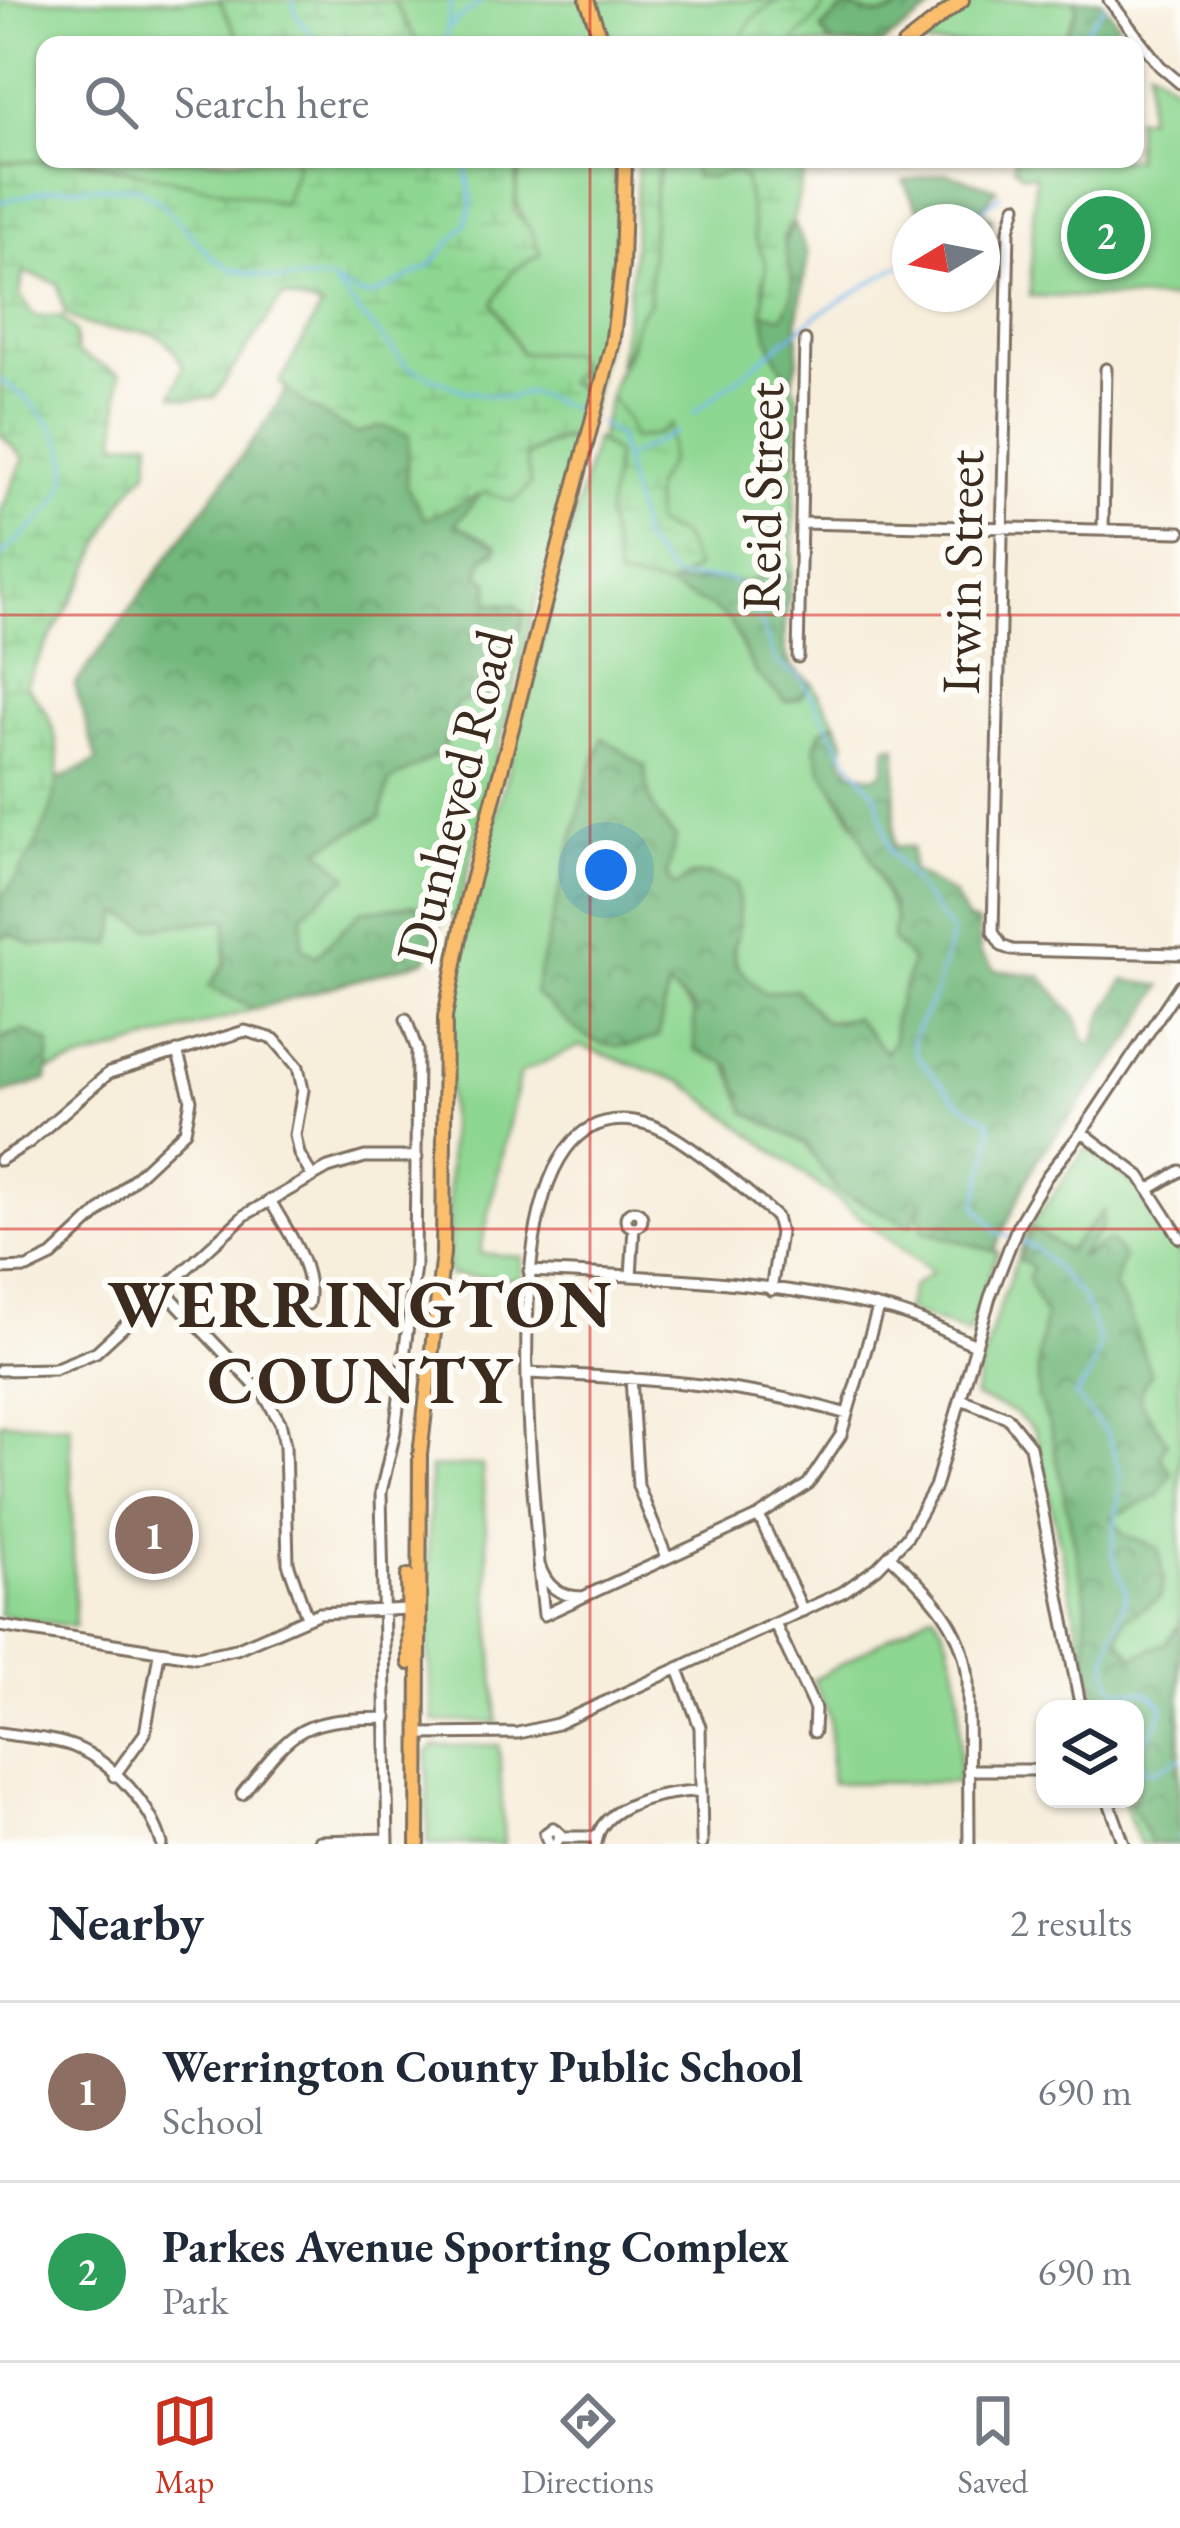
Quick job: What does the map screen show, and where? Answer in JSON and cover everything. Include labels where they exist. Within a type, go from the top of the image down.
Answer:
[{"type":"main road","points":[[916,36],[962,0]]},
{"type":"main road","points":[[587,2],[598,36]]},
{"type":"main road","name":"Dunheved Road","points":[[413,1734],[420,1455],[442,1253],[444,1040],[452,968],[600,395],[620,294],[623,168]]},
{"type":"main road","name":"Dunheved Road","points":[[415,1844],[408,1609],[412,1496],[420,1455]]},
{"type":"main road","points":[[416,1588],[408,1609],[417,1626]]},
{"type":"street","points":[[1109,0],[1137,36]]},
{"type":"street","points":[[1144,45],[1180,83]]},
{"type":"street","name":"Irwin Street","points":[[1016,206],[1009,230],[993,928],[997,941],[1012,950],[1180,954]]},
{"type":"street","name":"Reid Street","points":[[797,656],[805,340]]},
{"type":"street","points":[[1103,530],[1106,369]]},
{"type":"street","points":[[801,523],[1180,532]]},
{"type":"street","points":[[413,1734],[545,1728],[854,1585],[890,1556],[929,1501],[1018,1225],[1180,989]]},
{"type":"street","points":[[319,1841],[388,1842],[381,1492],[395,1432],[416,1267],[417,1050],[406,1019]]},
{"type":"street","points":[[0,1160],[28,1143],[104,1076],[245,1031],[263,1034],[285,1047],[302,1077],[295,1136],[312,1176]]},
{"type":"street","points":[[0,1269],[27,1268],[52,1256],[181,1135],[190,1119],[191,1100],[177,1051]]},
{"type":"street","points":[[771,1289],[780,1234],[776,1217],[666,1132],[632,1121],[595,1127],[574,1139],[557,1158],[547,1182],[529,1271],[528,1373],[544,1615],[759,1516],[816,1477],[837,1444],[878,1308]]},
{"type":"street","points":[[1082,1132],[1130,1167],[1150,1189],[1180,1238]]},
{"type":"street","points":[[0,1370],[47,1370],[101,1348],[236,1222],[312,1176],[358,1158],[417,1157]]},
{"type":"street","points":[[1150,1189],[1180,1171]]},
{"type":"street","points":[[269,1200],[305,1267],[308,1304]]},
{"type":"street","points":[[631,1276],[634,1227]]},
{"type":"street","points":[[529,1271],[711,1280],[771,1289],[878,1308],[976,1345]]},
{"type":"street","points":[[164,1290],[264,1395],[280,1423],[285,1445],[287,1558],[307,1617]]},
{"type":"street","points":[[528,1373],[631,1378],[805,1402],[847,1414]]},
{"type":"street","points":[[631,1378],[638,1486],[667,1558]]},
{"type":"street","points":[[961,1399],[1007,1417],[1030,1446],[1079,1700]]},
{"type":"street","points":[[759,1516],[803,1610]]},
{"type":"street","points":[[890,1556],[939,1604],[961,1643],[968,1679],[969,1844]]},
{"type":"street","points":[[539,1564],[556,1591],[583,1597]]},
{"type":"street","points":[[0,1626],[196,1658],[226,1653],[334,1610],[408,1609]]},
{"type":"street","points":[[775,1624],[815,1709],[814,1732]]},
{"type":"street","points":[[114,1776],[145,1733],[159,1654]]},
{"type":"street","points":[[678,1669],[700,1720],[702,1844]]},
{"type":"street","points":[[242,1795],[280,1747],[303,1728],[330,1720],[387,1718]]},
{"type":"street","points":[[0,1733],[74,1747],[145,1806],[162,1844]]},
{"type":"street","points":[[968,1770],[1036,1770]]},
{"type":"street","points":[[556,1842],[596,1841],[606,1819],[651,1797],[701,1791]]},
{"type":"street","points":[[1110,1808],[1119,1843]]},
{"type":"green space","points":[[0,0],[235,0],[253,36],[36,36],[36,168],[307,168],[298,265],[0,176]]},
{"type":"green space","points":[[219,0],[393,0],[414,36],[237,36]]},
{"type":"green space","points":[[350,0],[912,0],[881,15],[847,5],[821,29],[825,36],[611,36],[609,32],[595,36],[378,36]]},
{"type":"green space","points":[[779,0],[827,0],[799,36],[743,36],[760,13]]},
{"type":"green space","points":[[912,0],[945,0],[894,36],[826,36],[822,29],[847,6],[881,15]]},
{"type":"green space","points":[[976,0],[1074,0],[1077,8],[1065,36],[930,36]]},
{"type":"green space","points":[[1074,0],[1101,0],[1118,23],[1118,33],[1065,36],[1077,9]]},
{"type":"green space","points":[[1149,67],[1180,90],[1180,299],[1030,296],[1035,175],[1015,168],[1144,168]]},
{"type":"green space","points":[[0,163],[118,168],[284,203],[296,168],[522,168],[516,178],[515,212],[531,230],[540,254],[512,271],[493,303],[521,353],[572,353],[579,371],[566,382],[595,391],[585,434],[554,440],[526,455],[530,485],[514,502],[486,492],[425,519],[406,485],[409,435],[382,426],[356,434],[280,383],[321,307],[283,296],[214,397],[187,399],[173,395],[183,367],[165,341],[145,332],[78,321],[65,314],[57,283],[23,272],[20,295],[34,316],[62,317],[75,332],[77,353],[120,374],[117,443],[151,440],[148,471],[119,507],[26,685],[46,712],[56,740],[56,789],[40,837],[0,900],[0,514],[24,458],[0,434]]},
{"type":"green space","points":[[522,168],[612,168],[617,245],[594,390],[565,382],[579,370],[573,353],[521,354],[492,303],[511,272],[540,253],[516,198]]},
{"type":"green space","points":[[638,168],[659,168],[649,303],[618,367],[632,269]]},
{"type":"green space","points":[[660,168],[694,168],[696,177],[732,171],[746,179],[756,236],[768,263],[763,284],[765,324],[798,398],[792,575],[771,571],[744,583],[668,585],[695,568],[681,535],[653,524],[653,486],[670,426],[631,439],[625,418],[610,396],[637,320],[649,303]]},
{"type":"green space","points":[[693,168],[805,168],[793,220],[783,237],[792,288],[782,317],[763,312],[766,263],[755,237],[745,178],[733,171],[694,176]]},
{"type":"green space","points":[[946,173],[997,189],[985,204],[915,204],[903,181]]},
{"type":"green space","points":[[794,222],[808,255],[792,383],[773,349],[763,309],[768,275]]},
{"type":"green space","points":[[337,305],[479,496],[455,524],[497,546],[495,553],[483,558],[479,576],[489,581],[489,603],[516,605],[525,614],[500,690],[456,704],[443,751],[389,782],[380,817],[319,849],[348,876],[303,913],[302,947],[316,956],[361,911],[413,905],[444,916],[426,960],[255,1009],[209,987],[225,963],[227,919],[150,928],[120,913],[112,944],[33,945],[10,934],[0,939],[0,849],[55,781],[97,761],[75,685],[268,420]]},
{"type":"green space","points":[[610,396],[633,439],[658,434],[670,425],[669,462],[654,487],[654,524],[682,536],[696,568],[668,587],[618,578],[607,518],[616,454],[599,441]]},
{"type":"green space","points":[[585,434],[533,613],[456,918],[413,905],[316,956],[302,948],[302,913],[318,849],[380,817],[389,782],[443,751],[455,704],[500,689],[525,614],[516,605],[489,603],[479,576],[483,558],[455,524],[512,467],[546,447]]},
{"type":"green space","points":[[595,439],[616,454],[607,518],[619,576],[664,586],[709,606],[730,621],[755,672],[786,701],[812,683],[836,722],[821,731],[835,792],[861,834],[895,919],[892,939],[912,961],[894,1018],[894,1040],[886,1053],[854,1018],[824,1021],[795,989],[763,993],[738,967],[734,952],[738,932],[712,874],[690,875],[674,888],[667,874],[676,838],[653,806],[644,767],[604,739],[667,986],[716,1043],[746,1112],[806,1144],[837,1191],[910,1225],[919,1204],[923,1231],[998,1252],[968,1334],[906,1310],[912,1287],[932,1272],[683,1082],[580,1046],[520,1073],[480,1253],[522,1257],[521,1280],[449,1275],[449,1048],[464,937]]},
{"type":"green space","points":[[771,571],[790,576],[786,654],[792,667],[812,683],[800,698],[786,702],[755,672],[730,621],[664,586],[718,579],[745,583]]},
{"type":"green space","points":[[836,722],[845,742],[841,757],[852,772],[874,777],[884,771],[887,746],[897,746],[894,846],[912,847],[912,870],[954,895],[967,920],[978,924],[980,953],[995,970],[1041,976],[1078,1019],[1086,1043],[1094,1042],[1103,1015],[1124,980],[1162,986],[1132,1038],[1037,1159],[994,1251],[923,1231],[919,1206],[911,1226],[837,1191],[806,1144],[746,1112],[730,1065],[695,1050],[693,1008],[668,987],[658,1037],[619,1046],[590,1039],[534,993],[587,781],[603,738],[645,766],[653,806],[676,838],[667,874],[674,887],[704,875],[736,884],[735,964],[764,993],[795,989],[824,1021],[854,1017],[886,1053],[894,1040],[894,1018],[912,961],[892,939],[896,920],[878,874],[850,811],[822,771],[815,748],[821,731]]},
{"type":"green space","points":[[120,913],[150,928],[227,919],[225,963],[210,987],[255,1009],[48,1071],[49,1043],[24,1030],[0,1038],[0,939]]},
{"type":"green space","points":[[24,1030],[50,1043],[47,1080],[0,1095],[0,1038]]},
{"type":"green space","points":[[1087,1147],[1144,1192],[1180,1251],[1180,1844],[1140,1844],[1126,1808],[1144,1808],[1144,1700],[1094,1700],[1035,1431],[1012,1411],[974,1397],[1026,1233]]},
{"type":"green space","points":[[1103,1211],[1103,1226],[1078,1258],[1110,1240],[1123,1257],[1114,1287],[1151,1374],[1141,1389],[1140,1401],[1167,1442],[1160,1457],[1172,1473],[1158,1496],[1112,1517],[1124,1535],[1158,1548],[1164,1579],[1160,1598],[1125,1619],[1118,1639],[1134,1657],[1167,1642],[1180,1624],[1180,1844],[1151,1844],[1133,1808],[1144,1808],[1144,1700],[1098,1700],[1087,1660],[1086,1598],[1049,1423],[1038,1399],[1038,1356],[1045,1317],[1028,1279],[1032,1268],[1020,1260],[1032,1228],[1067,1251]]},
{"type":"green space","points":[[0,1422],[70,1425],[75,1627],[0,1615]]},
{"type":"green space","points":[[482,1465],[497,1722],[434,1722],[427,1639],[430,1468]]},
{"type":"green space","points":[[933,1612],[957,1673],[959,1782],[831,1783],[830,1717],[813,1680]]},
{"type":"green space","points":[[499,1745],[504,1844],[428,1844],[427,1753],[435,1746]]},
{"type":"waterway","points":[[293,0],[297,16],[313,36]]},
{"type":"waterway","points":[[448,28],[451,0]]},
{"type":"waterway","points":[[446,36],[448,28],[483,0]]},
{"type":"waterway","points":[[1081,36],[1105,5]]},
{"type":"waterway","points":[[0,202],[56,188],[135,187],[161,203],[214,259],[232,269],[276,279],[329,280],[372,296],[430,266],[466,224],[472,202],[466,168]]},
{"type":"waterway","points":[[989,204],[1001,195]]},
{"type":"waterway","points":[[694,413],[817,315],[892,270]]},
{"type":"waterway","points":[[332,281],[407,366],[463,391],[509,398],[530,392],[586,414]]},
{"type":"waterway","points":[[0,379],[50,424],[67,459],[59,497],[0,558]]},
{"type":"waterway","points":[[599,422],[618,437],[643,542],[674,578],[727,579],[748,590],[776,662],[802,679],[839,746],[877,797],[890,851],[952,933],[936,992],[912,1039],[916,1054],[958,1101],[990,1121],[992,1141],[976,1205],[997,1232],[1037,1249],[1083,1298],[1100,1343],[1090,1376],[1075,1396],[1108,1435],[1121,1476],[1112,1554],[1127,1593],[1108,1654],[1108,1673],[1116,1690],[1148,1692],[1163,1705],[1138,1762],[1152,1772],[1180,1758]]},
{"type":"waterway","points":[[626,457],[676,432]]},
{"type":"place","name":"Parkes Avenue Sporting Complex","points":[[1106,235]]},
{"type":"place","name":"Werrington County Public School","points":[[154,1535]]},
{"type":"district","name":"WERRINGTON COUNTY","points":[[361,1342]]}]
